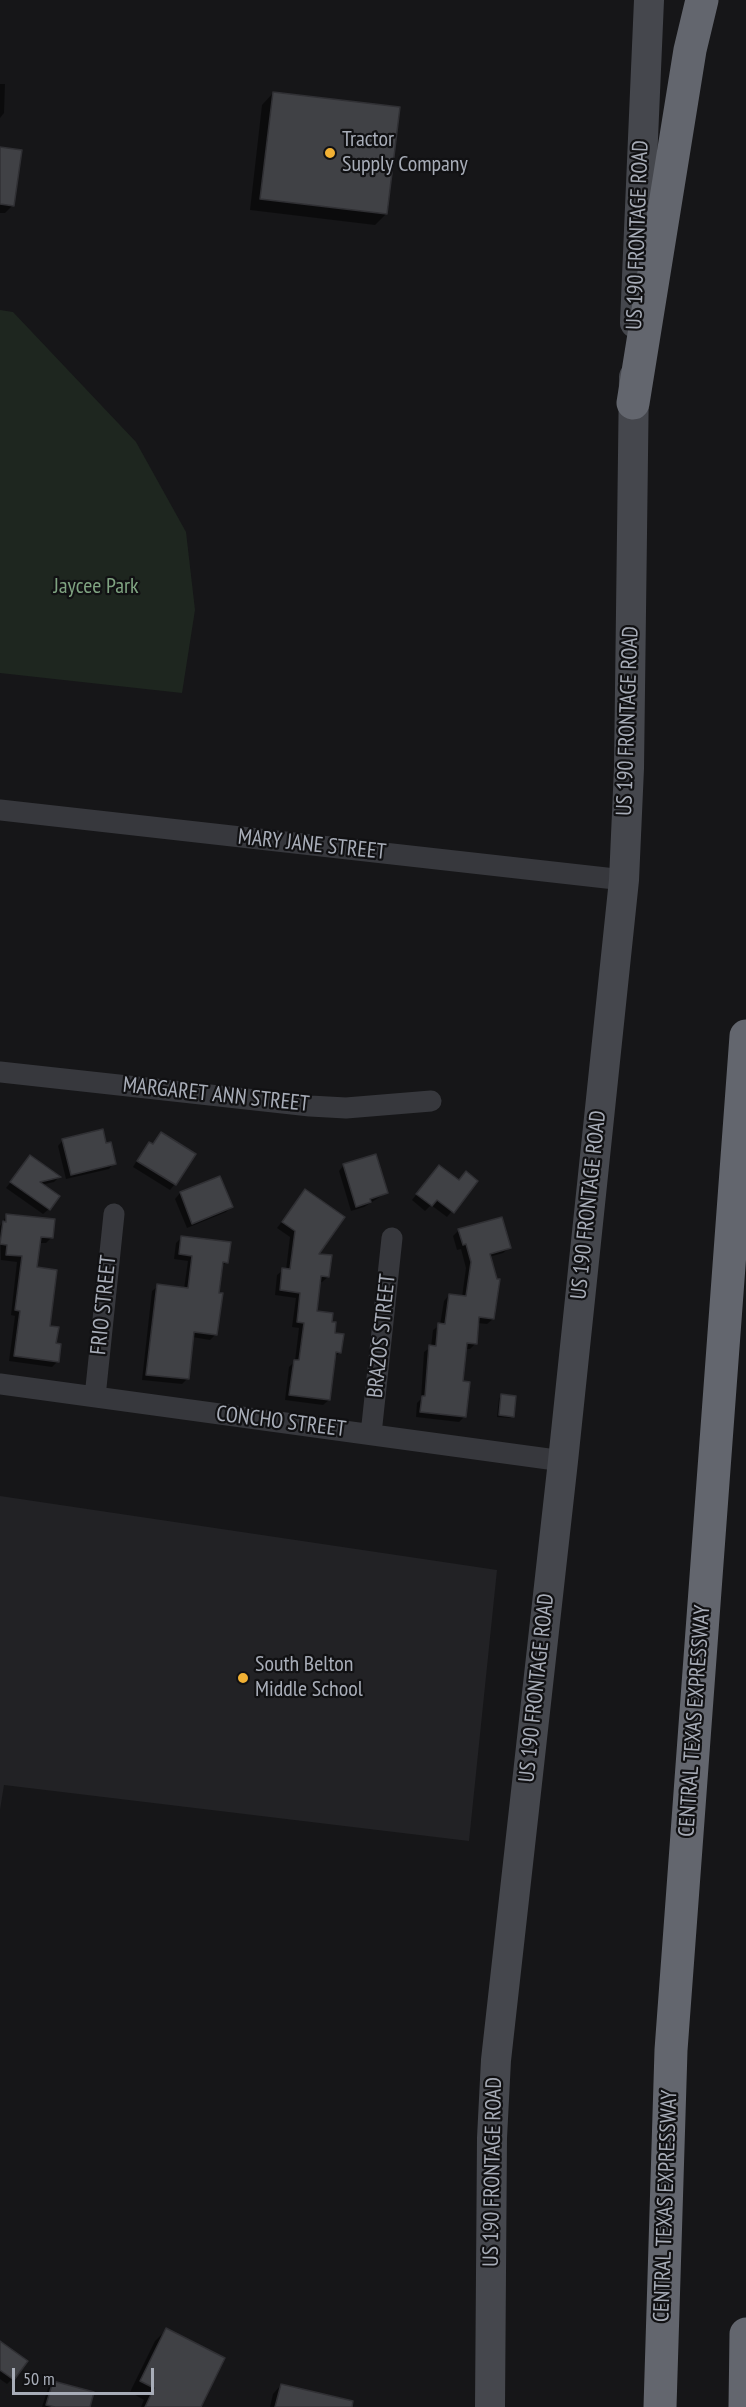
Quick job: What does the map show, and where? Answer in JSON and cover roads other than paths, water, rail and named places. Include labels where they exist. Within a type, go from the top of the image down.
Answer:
[{"type":"highway","points":[[633,403],[690,50],[702,0]]},
{"type":"highway","name":"CENTRAL TEXAS EXPRESSWAY","points":[[660,2407],[671,2050],[746,1036]]},
{"type":"highway","points":[[745,2407],[746,2334]]},
{"type":"main road","name":"US 190 FRONTAGE ROAD","points":[[490,2407],[492,2138],[496,2060],[624,880],[629,768],[637,253],[649,0]]},
{"type":"street","name":"MARY JANE STREET","points":[[0,810],[624,880]]},
{"type":"street","name":"MARGARET ANN STREET","points":[[0,1072],[309,1106],[346,1108],[431,1101]]},
{"type":"street","name":"FRIO STREET","points":[[95,1397],[114,1214]]},
{"type":"street","name":"BRAZOS STREET","points":[[371,1434],[392,1238]]},
{"type":"street","name":"CONCHO STREET","points":[[0,1384],[562,1461]]},
{"type":"place","name":"Tractor Supply Company","points":[[330,153]]},
{"type":"place","name":"South Belton Middle School","points":[[243,1678]]},
{"type":"park label","name":"Jaycee Park","points":[[96,587]]}]
